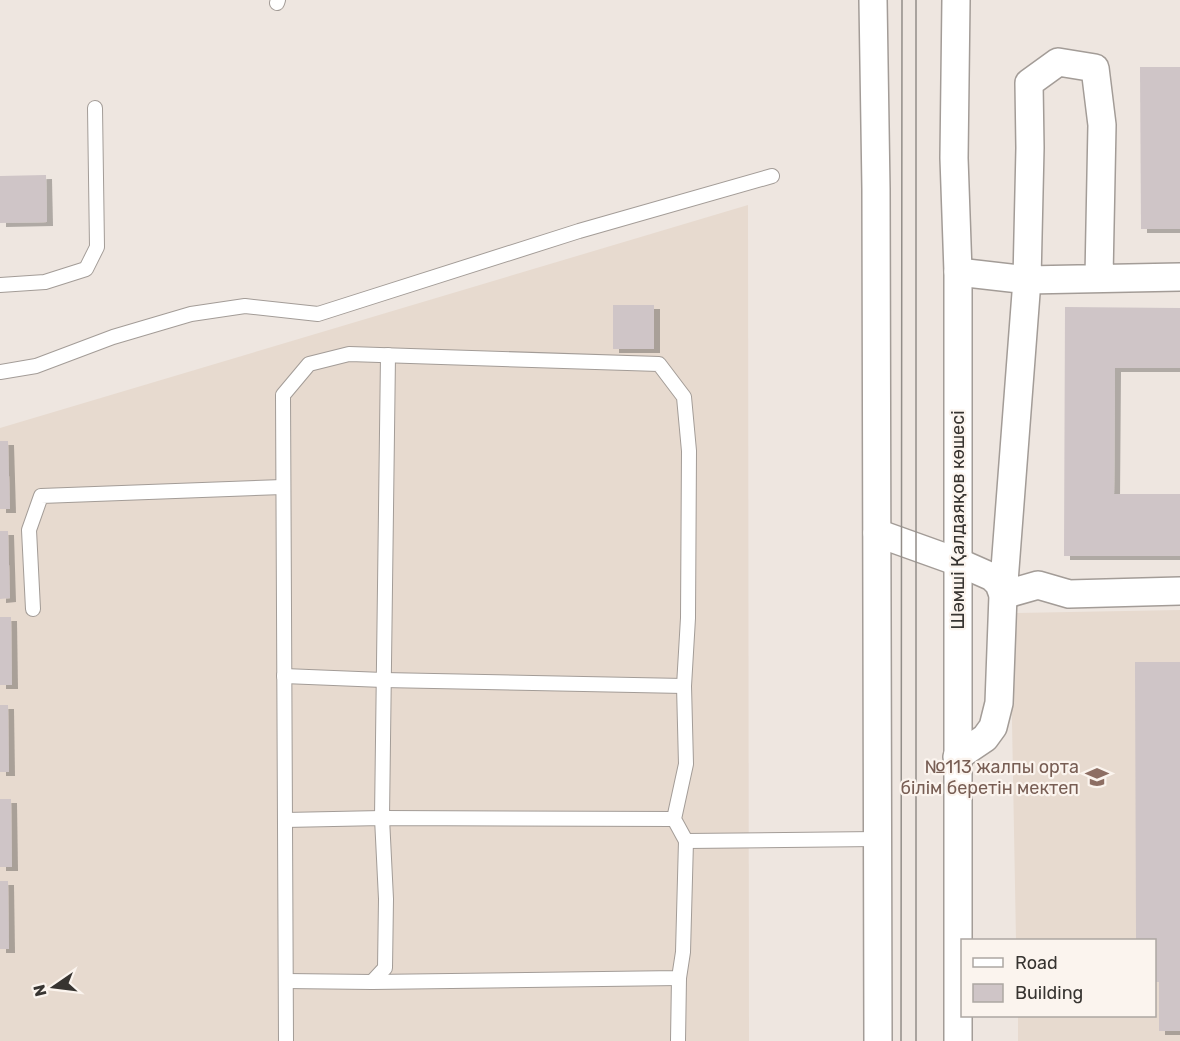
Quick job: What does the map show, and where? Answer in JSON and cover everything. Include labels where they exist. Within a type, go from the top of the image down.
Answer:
[{"type":"street","points":[[873,0],[878,1041]]},
{"type":"street","name":"Шәмші Қалдаяқов көшесі","points":[[956,0],[954,158],[958,272],[957,1041]]},
{"type":"street","points":[[957,757],[985,738],[993,727],[999,703],[1003,595],[1027,280],[1029,83],[1058,62],[1095,68],[1102,125],[1099,278]]},
{"type":"street","points":[[958,272],[1027,280],[1180,277]]},
{"type":"street","points":[[877,533],[958,562],[992,578],[999,584],[1003,595]]},
{"type":"street","points":[[1003,595],[1038,585],[1069,594],[1180,591]]},
{"type":"lane","points":[[0,285],[45,282],[86,269],[97,247],[95,108]]},
{"type":"lane","points":[[0,372],[36,366],[113,337],[191,314],[245,306],[318,314],[579,231],[772,176]]},
{"type":"lane","points":[[286,1041],[283,395],[309,364],[348,354],[659,364],[684,397],[689,451],[688,618],[684,686],[686,764],[674,819],[686,841],[678,1041]]},
{"type":"lane","points":[[372,982],[385,968],[386,899],[382,818],[388,355]]},
{"type":"lane","points":[[33,609],[29,530],[41,496],[283,487]]},
{"type":"lane","points":[[284,676],[684,686]]},
{"type":"lane","points":[[285,820],[674,819]]},
{"type":"lane","points":[[686,841],[878,839]]},
{"type":"lane","points":[[286,981],[680,978]]},
{"type":"shaded area","points":[[748,205],[749,1041],[0,1041],[0,428]]},
{"type":"shaded area","name":"№113 жалпы орта білім беретін мектеп","points":[[1180,610],[1180,1041],[1018,1041],[1018,1017],[1156,1017],[1156,939],[1016,939],[1010,613]]},
{"type":"building","points":[[1140,67],[1180,67],[1180,229],[1141,229]]},
{"type":"building","points":[[46,175],[47,222],[0,223],[0,176]]},
{"type":"building","points":[[613,305],[654,305],[654,349],[613,349]]},
{"type":"building","points":[[1065,307],[1180,308],[1180,368],[1115,368],[1114,494],[1180,494],[1180,556],[1064,556]]},
{"type":"building","points":[[0,441],[8,441],[10,509],[0,509]]},
{"type":"building","points":[[0,531],[8,531],[10,598],[0,599]]},
{"type":"building","points":[[0,617],[11,617],[12,685],[0,685]]},
{"type":"building","points":[[1135,662],[1180,662],[1180,1031],[1159,1031],[1156,939],[1136,939]]},
{"type":"building","points":[[0,705],[8,705],[9,772],[0,772]]},
{"type":"building","points":[[0,799],[11,799],[12,867],[0,867]]},
{"type":"building","points":[[0,881],[8,881],[9,949],[0,949]]},
{"type":"tram line","points":[[901,1041],[902,0]]},
{"type":"tram line","points":[[916,0],[916,1041]]},
{"type":"place","name":"№113 жалпы орта білім беретін мектеп","points":[[1097,777]]}]
